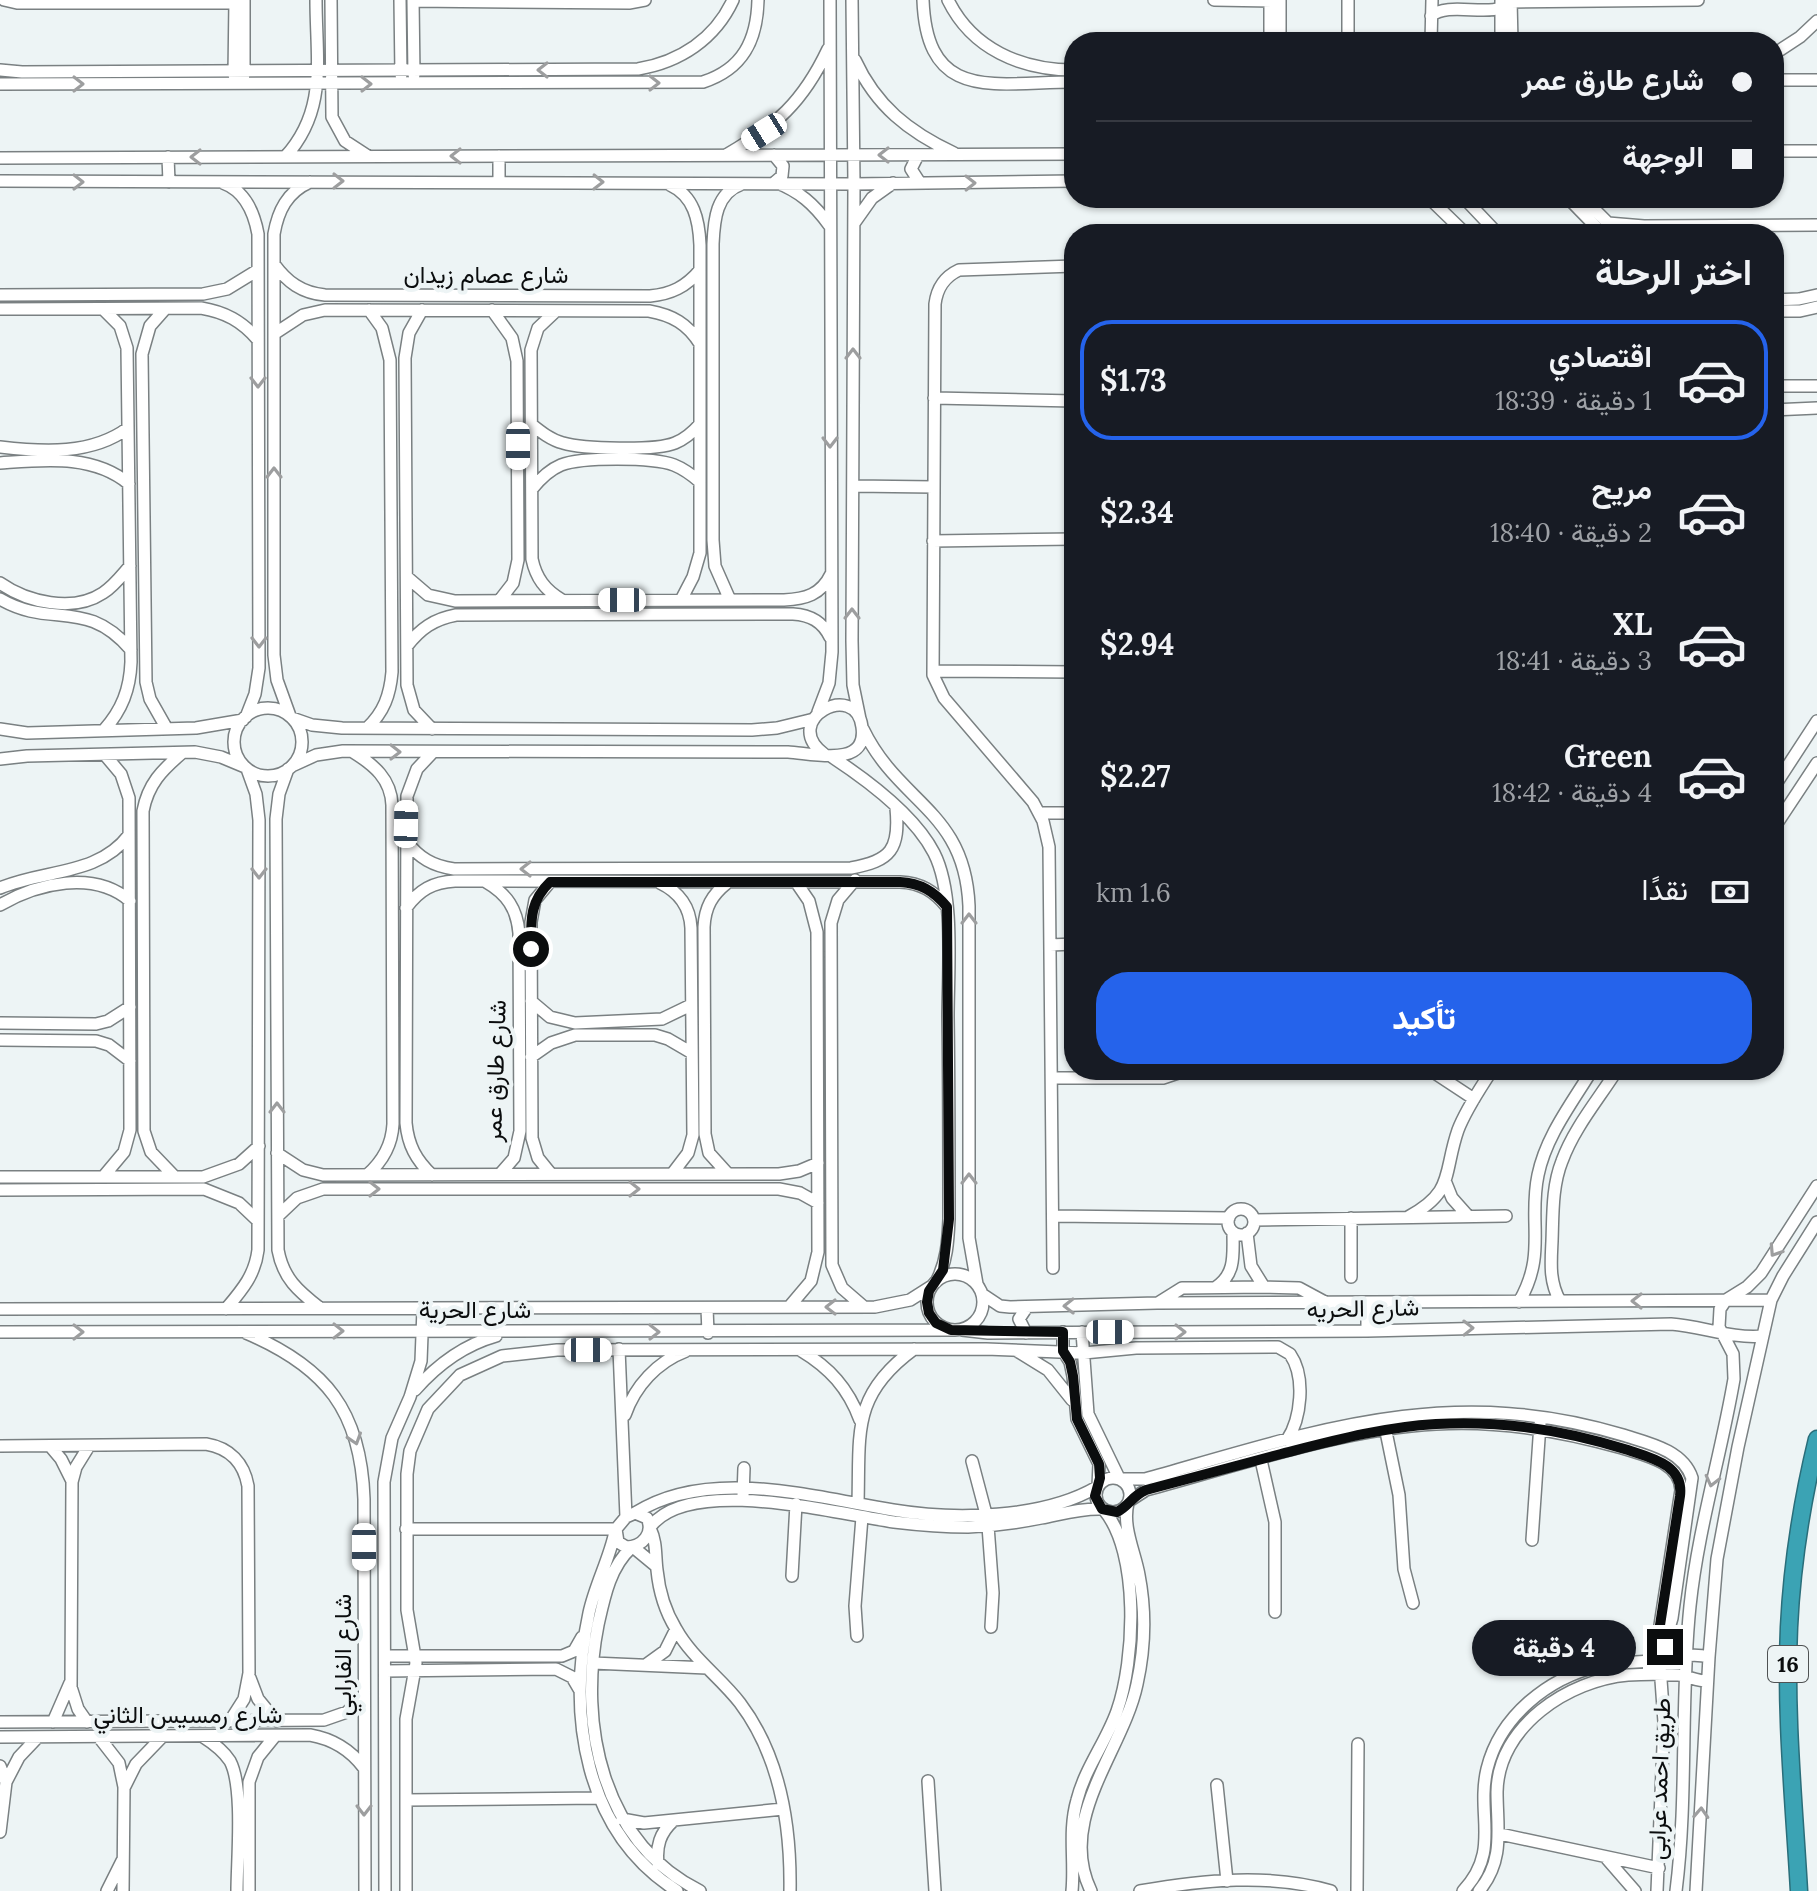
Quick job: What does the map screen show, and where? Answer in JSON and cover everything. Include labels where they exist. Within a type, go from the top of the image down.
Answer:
[{"type":"highway","name":"16","points":[[1799,1891],[1789,1729],[1789,1625],[1799,1526],[1817,1439]]},
{"type":"street","points":[[4,0],[238,1],[239,78]]},
{"type":"street","points":[[285,157],[305,132],[311,118],[316,78],[316,0]]},
{"type":"street","points":[[331,0],[332,117],[345,141],[369,156]]},
{"type":"street","points":[[400,0],[401,77]]},
{"type":"street","points":[[414,77],[413,1],[645,0]]},
{"type":"street","points":[[414,77],[622,70],[655,66],[684,54],[710,34],[733,0]]},
{"type":"street","points":[[0,84],[331,77],[703,82],[727,71],[746,53],[756,28],[758,0]]},
{"type":"street","points":[[0,729],[27,733],[196,728],[245,718],[268,708],[312,725],[342,728],[752,730],[790,726],[816,715],[825,707],[841,705],[849,708],[894,777],[937,817],[958,853],[968,893],[969,1238],[983,1306],[980,1316],[972,1325],[956,1330],[936,1323],[929,1313],[928,1297],[943,1270],[947,1253],[949,1219],[947,907],[943,878],[933,852],[917,829],[879,792],[818,749],[811,734],[816,715],[829,683],[832,647],[830,0]]},
{"type":"street","points":[[0,759],[189,752],[221,757],[268,776],[316,755],[348,752],[752,752],[840,757],[855,750],[862,735],[853,685],[852,650],[852,0]]},
{"type":"street","points":[[923,0],[925,24],[933,53],[950,72],[974,80],[1064,82]]},
{"type":"street","points":[[948,0],[963,24],[992,50],[1028,65],[1064,69]]},
{"type":"street","points":[[1214,0],[1280,0],[1280,32]]},
{"type":"street","points":[[1270,0],[1270,32]]},
{"type":"street","points":[[1348,0],[1348,32]]},
{"type":"street","points":[[1431,32],[1432,0]]},
{"type":"street","points":[[1431,16],[1443,8],[1507,2],[1698,0]]},
{"type":"street","points":[[1502,32],[1507,2]]},
{"type":"street","points":[[1507,2],[1511,32]]},
{"type":"street","points":[[1784,47],[1817,21]]},
{"type":"street","points":[[724,155],[764,132],[795,104],[819,70],[830,45]]},
{"type":"street","points":[[853,55],[870,88],[894,116],[913,132],[958,155]]},
{"type":"street","points":[[0,70],[239,78]]},
{"type":"street","points":[[622,70],[622,83]]},
{"type":"street","points":[[1784,80],[1817,80]]},
{"type":"street","points":[[1784,151],[1817,151]]},
{"type":"street","points":[[0,158],[1064,154]]},
{"type":"street","points":[[774,155],[783,166],[782,176],[775,182]]},
{"type":"street","points":[[918,155],[911,169],[915,180],[920,183]]},
{"type":"street","points":[[499,156],[499,181]]},
{"type":"street","points":[[168,157],[169,182]]},
{"type":"street","points":[[0,181],[854,184],[1064,181]]},
{"type":"street","points":[[312,181],[289,196],[282,207],[274,234],[275,667],[280,693],[298,726],[302,743],[279,794],[276,828],[277,1217],[278,1250],[284,1272],[290,1282],[321,1309]]},
{"type":"street","points":[[218,182],[230,186],[250,207],[258,234],[259,668],[255,694],[235,740],[237,755],[256,794],[259,829],[258,1250],[253,1273],[226,1309]]},
{"type":"street","points":[[775,182],[806,198],[829,225]]},
{"type":"street","points":[[666,183],[679,189],[689,199],[706,244],[706,540],[681,600]]},
{"type":"street","points":[[730,600],[706,540],[700,482],[700,270],[718,206],[733,187],[744,183]]},
{"type":"street","points":[[853,226],[872,198],[893,183]]},
{"type":"street","points":[[1439,208],[1456,224]]},
{"type":"street","points":[[1473,208],[1489,224]]},
{"type":"street","points":[[1585,208],[1601,224]]},
{"type":"street","points":[[1784,225],[1817,225]]},
{"type":"street","points":[[258,234],[268,230],[274,234]]},
{"type":"street","points":[[829,242],[839,236],[847,237],[853,243]]},
{"type":"street","name":"شارع عصام زيدان","points":[[274,264],[281,274],[302,290],[325,295],[650,296],[683,287],[700,270]]},
{"type":"street","points":[[1053,1268],[1049,847],[1040,813],[1033,802],[944,698],[933,671],[934,398],[936,298],[948,276],[971,268],[1064,266]]},
{"type":"street","points":[[0,295],[203,294],[227,289],[258,270]]},
{"type":"street","points":[[39,295],[39,309]]},
{"type":"street","points":[[325,295],[321,302],[325,310]]},
{"type":"street","points":[[458,295],[458,310]]},
{"type":"street","points":[[1784,300],[1817,295]]},
{"type":"street","points":[[649,311],[650,296]]},
{"type":"street","points":[[1784,311],[1817,307]]},
{"type":"street","points":[[0,309],[215,310],[239,321],[258,340]]},
{"type":"street","points":[[103,309],[120,326],[127,348],[131,656],[127,692],[122,706],[104,730]]},
{"type":"street","points":[[165,309],[150,326],[142,347],[145,661],[150,699],[167,729]]},
{"type":"street","name":"شارع عصام زيدان","points":[[274,334],[303,315],[325,310],[649,311],[674,317],[700,344]]},
{"type":"street","points":[[367,728],[383,709],[392,672],[390,367],[387,338],[369,310]]},
{"type":"street","points":[[422,310],[409,333],[405,367],[407,673],[409,698],[414,710],[432,729]]},
{"type":"street","points":[[492,310],[507,328],[517,361],[518,560],[513,583],[499,601]]},
{"type":"street","points":[[556,311],[538,328],[531,359],[532,559],[539,580],[563,600]]},
{"type":"street","points":[[127,348],[133,344],[142,347]]},
{"type":"street","points":[[517,361],[525,356],[531,359]]},
{"type":"street","points":[[390,367],[398,364],[405,367]]},
{"type":"street","points":[[1784,386],[1817,386]]},
{"type":"street","points":[[830,391],[852,391]]},
{"type":"street","points":[[934,398],[1064,401]]},
{"type":"street","points":[[1784,410],[1817,408]]},
{"type":"street","points":[[531,424],[550,438],[583,447],[654,447],[676,443],[700,424]]},
{"type":"street","points":[[0,447],[76,449],[100,444],[128,428]]},
{"type":"street","points":[[582,460],[578,452],[583,447]]},
{"type":"street","points":[[653,461],[657,454],[654,447]]},
{"type":"street","points":[[14,449],[11,456],[15,462]]},
{"type":"street","points":[[76,449],[76,462]]},
{"type":"street","points":[[532,489],[548,472],[582,460],[653,461],[674,465],[700,482]]},
{"type":"street","points":[[0,463],[76,462],[111,471],[129,484]]},
{"type":"street","points":[[853,486],[934,487]]},
{"type":"street","points":[[258,523],[274,523]]},
{"type":"street","points":[[933,541],[1064,539]]},
{"type":"street","points":[[518,560],[525,563],[532,559]]},
{"type":"street","points":[[0,599],[39,614],[71,609],[104,593],[130,566]]},
{"type":"street","points":[[407,577],[428,595],[455,601],[784,600],[812,596],[827,583],[831,574]]},
{"type":"street","points":[[0,583],[28,598],[71,609],[98,622],[110,630],[131,656],[145,661]]},
{"type":"street","points":[[783,613],[784,600]]},
{"type":"street","points":[[455,601],[450,608],[456,615]]},
{"type":"street","points":[[407,646],[433,622],[456,615],[783,613],[803,614],[821,624],[832,647],[842,658],[852,650]]},
{"type":"street","points":[[259,668],[267,672],[275,667]]},
{"type":"street","points":[[933,671],[1064,672]]},
{"type":"street","points":[[392,672],[407,673]]},
{"type":"street","points":[[1784,772],[1817,721]]},
{"type":"street","points":[[175,1177],[151,1152],[144,1131],[143,811],[145,799],[157,776],[189,752],[200,737],[196,728]]},
{"type":"street","points":[[342,728],[338,743],[372,765],[386,780],[392,805],[393,1124],[384,1157],[367,1175]]},
{"type":"street","points":[[752,730],[756,744],[752,752]]},
{"type":"street","points":[[27,733],[20,745],[27,756]]},
{"type":"street","points":[[432,1175],[410,1145],[406,1123],[406,806],[412,777],[433,752]]},
{"type":"street","points":[[103,1177],[124,1152],[130,1130],[130,812],[127,786],[114,763],[105,755]]},
{"type":"street","points":[[1784,813],[1817,763]]},
{"type":"street","points":[[879,792],[885,779],[894,777]]},
{"type":"street","points":[[392,805],[399,799],[406,806]]},
{"type":"street","points":[[130,812],[136,808],[143,811]]},
{"type":"street","points":[[875,1331],[883,1327],[886,1319],[883,1311],[870,1307],[842,1288],[835,1277],[831,1252],[831,923],[838,900],[852,882],[870,864],[886,856],[896,842],[896,808]]},
{"type":"street","points":[[1040,813],[1064,813]]},
{"type":"street","points":[[259,829],[267,822],[276,828]]},
{"type":"street","points":[[0,888],[31,876],[85,867],[106,858],[130,834]]},
{"type":"street","points":[[406,841],[422,858],[454,875],[486,882],[911,883],[931,891],[947,907]]},
{"type":"street","points":[[406,908],[422,891],[454,875],[623,868],[840,868],[870,864]]},
{"type":"street","points":[[85,867],[86,881]]},
{"type":"street","points":[[623,868],[624,883]]},
{"type":"street","points":[[0,905],[37,890],[86,881],[110,887],[130,901]]},
{"type":"street","points":[[486,882],[504,894],[524,923]]},
{"type":"street","name":"شارع طارق عمر","points":[[550,882],[535,900],[524,923],[526,1131],[538,1158],[551,1174]]},
{"type":"street","points":[[672,1174],[688,1153],[699,1126],[706,908],[711,898],[728,882]]},
{"type":"street","points":[[789,1307],[811,1281],[818,1252],[816,923],[809,901],[796,882]]},
{"type":"street","points":[[659,883],[682,900],[690,917],[692,1053],[699,1126],[709,1153],[728,1174]]},
{"type":"street","points":[[816,923],[823,919],[831,923]]},
{"type":"street","points":[[691,928],[697,921],[704,927]]},
{"type":"street","name":"شارع طارق عمر","points":[[500,1174],[514,1158],[526,1131],[531,1001],[524,923]]},
{"type":"street","points":[[1050,945],[1064,944]]},
{"type":"street","points":[[259,968],[277,968]]},
{"type":"street","points":[[948,968],[968,968]]},
{"type":"street","points":[[130,984],[143,985]]},
{"type":"street","points":[[393,1000],[406,1000]]},
{"type":"street","points":[[531,1001],[550,1017],[575,1029],[668,1039],[692,1053]]},
{"type":"street","points":[[531,1057],[575,1029],[672,1016],[691,1005]]},
{"type":"street","points":[[130,1007],[108,1021],[83,1025],[4,1023],[4,1039],[84,1039],[109,1045],[130,1061]]},
{"type":"street","points":[[641,1021],[647,1026],[641,1034]]},
{"type":"street","points":[[83,1025],[84,1039]]},
{"type":"street","points":[[1052,1078],[1064,1078]]},
{"type":"street","points":[[1445,1080],[1474,1099]]},
{"type":"street","points":[[1408,1217],[1429,1203],[1446,1183],[1458,1130],[1486,1080]]},
{"type":"street","points":[[1519,1302],[1535,1262],[1537,1176],[1546,1148],[1586,1080]]},
{"type":"street","points":[[1560,1301],[1552,1286],[1553,1205],[1561,1163],[1580,1125],[1610,1080]]},
{"type":"street","points":[[949,1107],[968,1108]]},
{"type":"street","points":[[818,1113],[831,1112]]},
{"type":"street","points":[[1561,1120],[1580,1125]]},
{"type":"street","points":[[393,1124],[399,1130],[406,1123]]},
{"type":"street","points":[[130,1130],[136,1134],[144,1131]]},
{"type":"street","points":[[0,1190],[203,1183],[239,1164],[259,1146]]},
{"type":"street","points":[[277,1153],[303,1170],[323,1175],[779,1174],[799,1171],[818,1163]]},
{"type":"street","points":[[779,1174],[783,1180],[779,1189]]},
{"type":"street","points":[[323,1175],[319,1182],[323,1189]]},
{"type":"street","points":[[606,1175],[606,1189]]},
{"type":"street","points":[[0,1177],[175,1177],[203,1183],[239,1203],[258,1221]]},
{"type":"street","points":[[46,1177],[47,1190]]},
{"type":"street","points":[[1446,1183],[1452,1198],[1468,1216]]},
{"type":"street","points":[[1726,1300],[1747,1287],[1761,1273],[1817,1186]]},
{"type":"street","points":[[277,1217],[297,1198],[323,1189],[779,1189],[800,1193],[818,1203]]},
{"type":"street","points":[[1240,1209],[1250,1213],[1254,1220],[1253,1227],[1240,1235],[1229,1226],[1229,1218],[1240,1209]]},
{"type":"street","points":[[1053,1216],[1229,1218]]},
{"type":"street","points":[[1254,1220],[1506,1216]]},
{"type":"street","points":[[1351,1218],[1351,1277]]},
{"type":"street","points":[[949,1219],[961,1225],[969,1219]]},
{"type":"street","name":"طريق احمد عرابى","points":[[1696,1891],[1707,1681],[1721,1538],[1771,1300],[1817,1222]]},
{"type":"street","points":[[1216,1287],[1225,1281],[1233,1266],[1233,1232]]},
{"type":"street","points":[[1247,1233],[1251,1266],[1264,1287]]},
{"type":"street","points":[[258,1250],[266,1258],[275,1256],[278,1250]]},
{"type":"street","points":[[818,1252],[826,1256],[831,1252]]},
{"type":"street","points":[[1233,1266],[1251,1266]]},
{"type":"street","points":[[934,1284],[946,1276],[957,1274],[968,1277],[979,1289]]},
{"type":"street","name":"شارع الحرية","points":[[0,1309],[870,1307],[910,1300],[934,1284]]},
{"type":"street","points":[[1157,1303],[1182,1288],[1264,1287],[1299,1288],[1325,1303]]},
{"type":"street","name":"شارع الحريه","points":[[979,1289],[1000,1306],[1027,1307],[1157,1303],[1771,1300]]},
{"type":"street","name":"طريق احمد عرابى","points":[[1676,1891],[1686,1655],[1697,1553],[1734,1379],[1733,1354],[1722,1333],[1718,1315],[1726,1300]]},
{"type":"street","points":[[1671,1301],[1671,1324]]},
{"type":"street","points":[[1367,1303],[1367,1331]]},
{"type":"street","points":[[1026,1333],[1019,1319],[1027,1307]]},
{"type":"street","points":[[707,1308],[708,1333]]},
{"type":"street","points":[[181,1309],[181,1331]]},
{"type":"street","name":"شارع الفارابي","points":[[385,1891],[384,1511],[387,1460],[421,1361],[423,1309]]},
{"type":"street","name":"شارع الحريه","points":[[956,1330],[1026,1333],[1367,1331],[1671,1324],[1692,1325],[1745,1337],[1763,1336]]},
{"type":"street","name":"شارع الحرية","points":[[0,1332],[708,1333],[956,1330]]},
{"type":"street","name":"شارع الفارابي","points":[[242,1331],[294,1356],[310,1368],[336,1398],[359,1452],[364,1512],[365,1891]]},
{"type":"street","name":"شارع الفارابي","points":[[410,1397],[435,1370],[464,1349],[480,1340],[514,1331]]},
{"type":"street","points":[[1063,1332],[1063,1351],[1070,1362],[1080,1427],[1099,1464],[1095,1496],[1114,1526],[1122,1551],[1138,1631]]},
{"type":"street","points":[[1072,1891],[1072,1819],[1081,1786],[1121,1733],[1127,1700],[1141,1667],[1138,1631],[1140,1578],[1126,1523],[1128,1486],[1120,1479],[1088,1414],[1082,1332]]},
{"type":"street","points":[[406,1891],[407,1707],[415,1670],[407,1610],[407,1467],[414,1436],[428,1409],[448,1385],[473,1367],[502,1356],[535,1351],[797,1348],[1013,1349],[1084,1353],[1136,1348],[1278,1347],[1290,1354],[1298,1376],[1296,1423],[1287,1440]]},
{"type":"street","points":[[797,1348],[836,1377],[850,1397],[860,1420]]},
{"type":"street","points":[[619,1349],[631,1515]]},
{"type":"street","points":[[623,1423],[637,1389],[649,1375],[663,1363],[691,1349]]},
{"type":"street","points":[[858,1503],[860,1420],[881,1380],[914,1349]]},
{"type":"street","points":[[1013,1349],[1048,1370],[1074,1402]]},
{"type":"street","points":[[1734,1379],[1745,1376],[1752,1384]]},
{"type":"street","points":[[1299,1403],[1305,1420],[1319,1431]]},
{"type":"street","points":[[580,1696],[586,1629],[593,1597],[616,1531],[631,1515],[651,1504],[678,1496],[803,1493],[928,1514],[991,1520],[1057,1504],[1109,1478],[1145,1479],[1319,1431],[1460,1411],[1540,1417],[1598,1428],[1653,1452]]},
{"type":"street","points":[[1532,1540],[1540,1417]]},
{"type":"street","points":[[1384,1423],[1401,1504],[1404,1569],[1413,1603]]},
{"type":"street","points":[[677,1891],[627,1847],[599,1798],[589,1768],[593,1663],[610,1582],[617,1564],[643,1541],[650,1527],[662,1515],[677,1508],[743,1495],[931,1526],[1085,1509],[1117,1512],[1146,1490],[1384,1423],[1468,1423],[1539,1430],[1681,1459],[1685,1475],[1692,1485],[1684,1505],[1672,1618],[1660,1660],[1664,1722],[1657,1891]]},
{"type":"street","points":[[0,1446],[206,1444],[224,1449],[238,1461],[248,1486],[249,1673],[244,1699],[230,1721]]},
{"type":"street","points":[[50,1446],[72,1482]]},
{"type":"street","points":[[87,1722],[75,1702],[71,1679],[72,1482],[80,1459],[89,1446]]},
{"type":"street","points":[[1261,1460],[1275,1522],[1275,1612]]},
{"type":"street","points":[[972,1461],[991,1520],[991,1627]]},
{"type":"street","points":[[743,1495],[744,1468]]},
{"type":"street","points":[[792,1576],[796,1504]]},
{"type":"street","points":[[364,1512],[384,1511]]},
{"type":"street","points":[[631,1515],[644,1515],[650,1527],[665,1605],[676,1629],[707,1668],[734,1695],[756,1727],[774,1768],[790,1853],[790,1891]]},
{"type":"street","points":[[857,1636],[855,1606],[862,1517]]},
{"type":"street","points":[[406,1529],[616,1531]]},
{"type":"street","points":[[616,1531],[618,1542],[632,1548],[656,1566]]},
{"type":"street","points":[[385,1671],[562,1656],[574,1651],[586,1629]]},
{"type":"street","points":[[645,1665],[665,1651],[676,1629]]},
{"type":"street","points":[[1466,1890],[1480,1867],[1487,1843],[1484,1800],[1488,1767],[1500,1736],[1536,1696],[1569,1677],[1612,1664],[1686,1655],[1709,1657]]},
{"type":"street","points":[[385,1656],[415,1656],[562,1671],[576,1682],[589,1735],[622,1819],[638,1843],[658,1864],[700,1891]]},
{"type":"street","points":[[562,1656],[565,1665],[562,1671]]},
{"type":"street","points":[[593,1663],[707,1668]]},
{"type":"street","points":[[249,1673],[258,1699],[276,1721]]},
{"type":"street","points":[[1479,1891],[1497,1859],[1500,1771],[1505,1756],[1521,1731],[1556,1700],[1584,1686],[1628,1675],[1707,1681]]},
{"type":"street","points":[[53,1722],[71,1679]]},
{"type":"street","name":"شارع رمسيس الثاني","points":[[0,1722],[309,1721],[336,1717],[356,1705],[364,1695]]},
{"type":"street","points":[[309,1721],[312,1728],[310,1735]]},
{"type":"street","points":[[1510,1722],[1521,1731]]},
{"type":"street","name":"شارع رمسيس الثاني","points":[[0,1737],[310,1735],[335,1742],[364,1768]]},
{"type":"street","points":[[98,1736],[119,1763],[124,1787],[123,1891]]},
{"type":"street","points":[[124,1787],[136,1764],[163,1736]]},
{"type":"street","points":[[202,1736],[222,1750],[234,1771],[243,1877],[249,1891]]},
{"type":"street","points":[[237,1891],[243,1877],[249,1782],[258,1757],[275,1736]]},
{"type":"street","points":[[0,1832],[6,1782],[19,1757],[38,1737]]},
{"type":"street","points":[[1357,1891],[1358,1744]]},
{"type":"street","points":[[1091,1891],[1084,1869],[1083,1831],[1100,1759]]},
{"type":"street","points":[[0,1766],[6,1782]]},
{"type":"street","points":[[928,1781],[935,1891]]},
{"type":"street","points":[[1217,1785],[1220,1885]]},
{"type":"street","points":[[406,1800],[599,1798]]},
{"type":"street","points":[[622,1819],[644,1823],[783,1809]]},
{"type":"street","points":[[658,1864],[661,1836],[673,1821]]},
{"type":"street","points":[[1500,1834],[1659,1868]]},
{"type":"street","points":[[364,1841],[385,1840]]},
{"type":"street","points":[[107,1891],[124,1856]]},
{"type":"street","points":[[1603,1856],[1635,1891]]},
{"type":"street","points":[[651,1891],[660,1879]]},
{"type":"street","points":[[1140,1891],[1289,1882],[1331,1891]]},
{"type":"route","points":[[531,949],[531,911],[535,900],[550,882],[900,882],[931,891],[947,907],[949,1219],[943,1270],[929,1291],[927,1308],[936,1323],[951,1330],[1063,1332],[1063,1351],[1070,1362],[1073,1376],[1077,1419],[1099,1464],[1100,1478],[1095,1496],[1102,1509],[1117,1512],[1136,1494],[1146,1490],[1328,1442],[1398,1427],[1483,1423],[1575,1436],[1659,1461],[1677,1473],[1680,1479],[1658,1638],[1660,1660],[1665,1647]]}]
